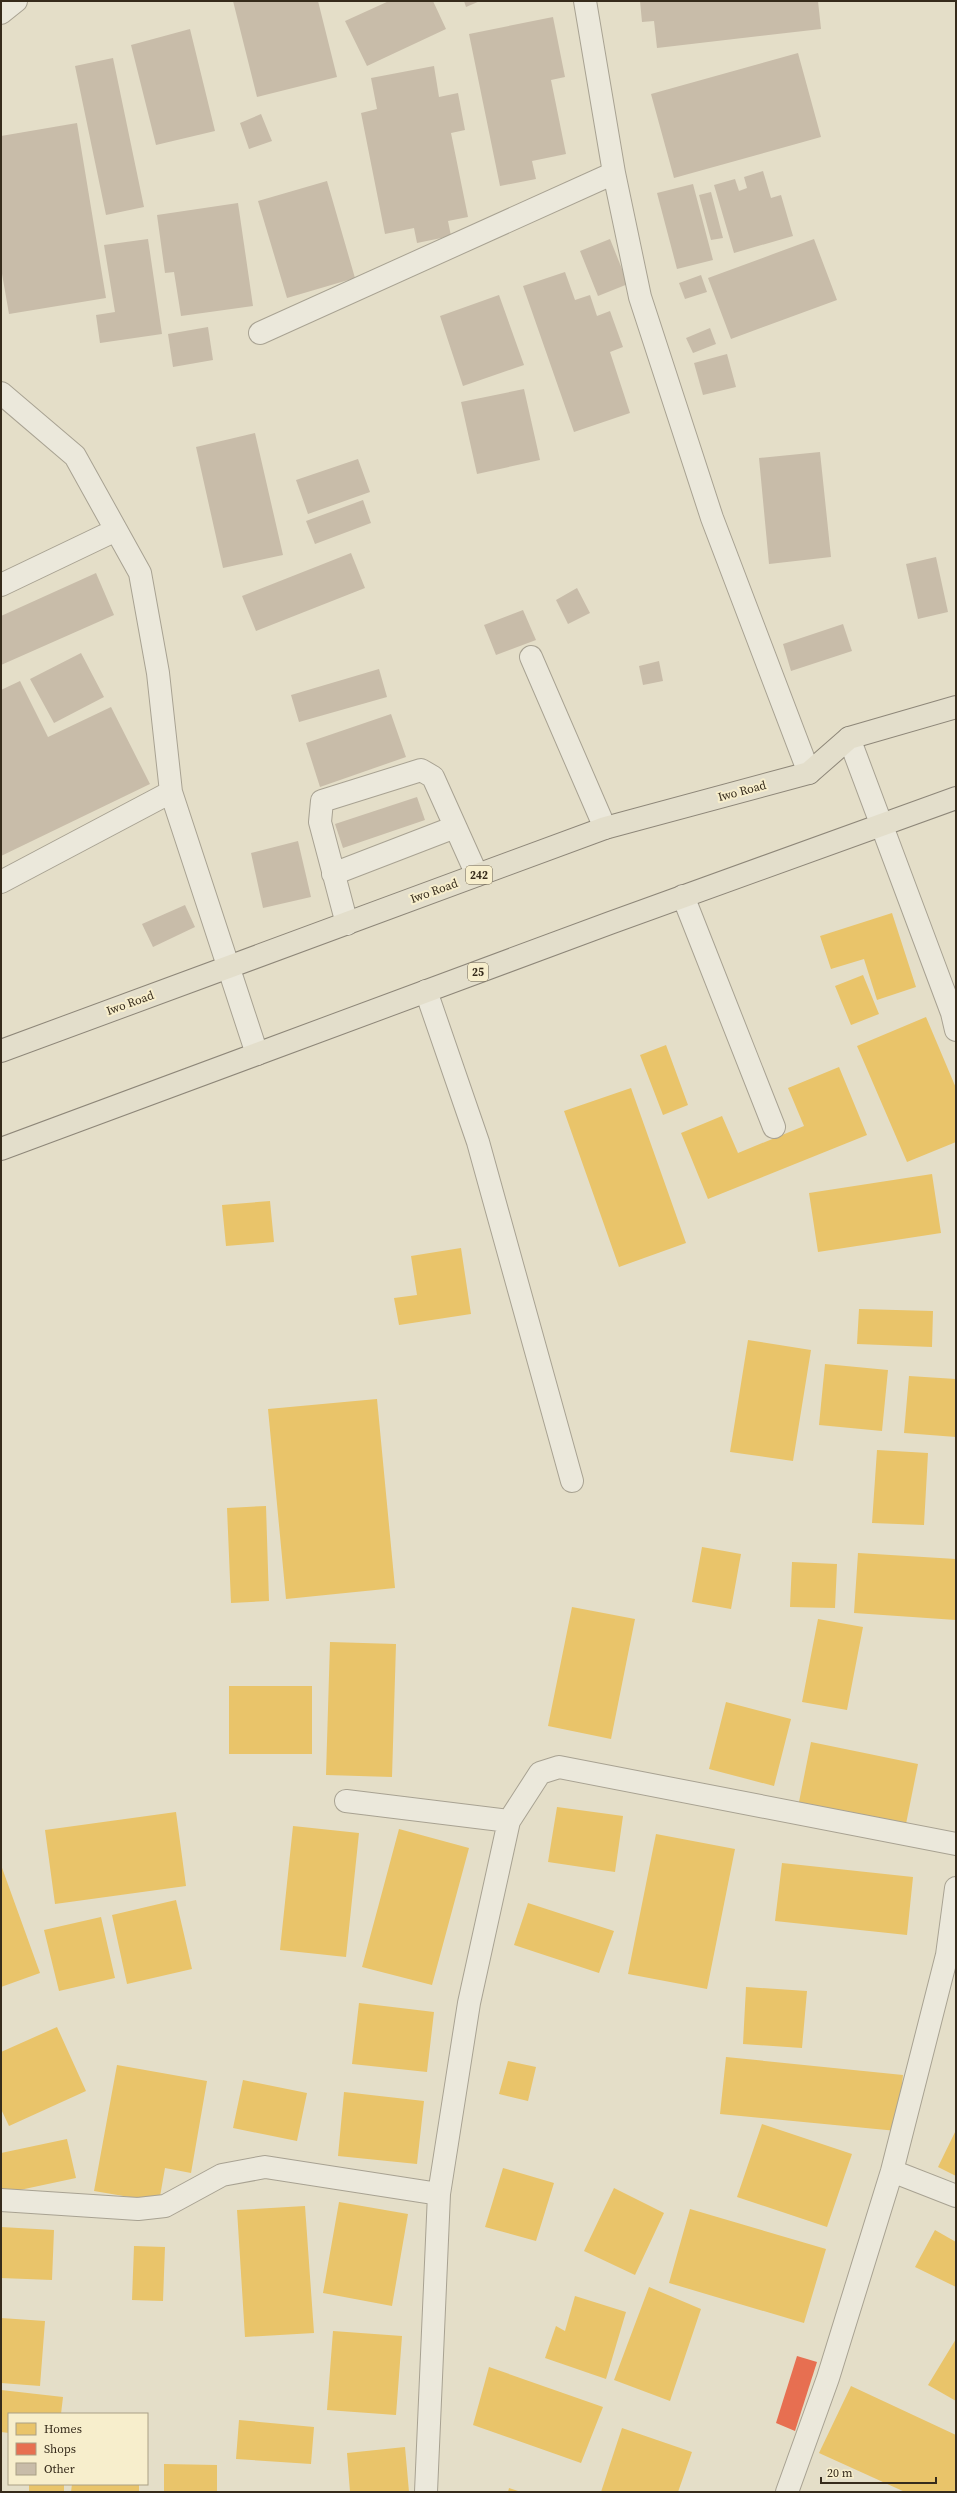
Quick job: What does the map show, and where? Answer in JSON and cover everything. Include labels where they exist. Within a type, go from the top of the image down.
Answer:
[{"type":"main road","name":"Iwo Road","points":[[1,1051],[605,828],[809,773],[849,738],[956,708]]},
{"type":"main road","name":"25","points":[[1,1149],[683,896],[956,798]]},
{"type":"street","points":[[1,13],[16,1]]},
{"type":"street","points":[[585,1],[614,173],[642,304],[712,518],[809,773]]},
{"type":"street","points":[[260,332],[614,173]]},
{"type":"street","points":[[1,393],[75,456],[140,573],[158,673],[171,792],[257,1054]]},
{"type":"street","points":[[1,585],[116,530]]},
{"type":"street","points":[[531,657],[605,828]]},
{"type":"street","points":[[849,738],[952,1013],[956,1030]]},
{"type":"street","points":[[347,924],[320,822],[322,801],[421,770],[433,777],[477,875]]},
{"type":"street","points":[[1,882],[171,792]]},
{"type":"street","points":[[333,874],[456,826]]},
{"type":"street","points":[[683,896],[774,1126]]},
{"type":"street","points":[[426,991],[478,1142],[572,1481]]},
{"type":"street","points":[[426,2492],[440,2194],[469,2003],[509,1821],[540,1773],[560,1767],[956,1844]]},
{"type":"street","points":[[346,1801],[509,1821]]},
{"type":"street","points":[[787,2492],[828,2378],[892,2171],[947,1955],[956,1888]]},
{"type":"street","points":[[1,2200],[138,2209],[165,2206],[222,2175],[265,2167],[440,2194]]},
{"type":"street","points":[[892,2171],[956,2196]]},
{"type":"building: Homes","points":[[892,913],[916,987],[877,1000],[864,959],[831,969],[820,936]]},
{"type":"building: Homes","points":[[863,975],[879,1014],[851,1025],[835,986]]},
{"type":"building: Homes","points":[[926,1017],[956,1088],[956,1142],[907,1162],[857,1046]]},
{"type":"building: Homes","points":[[666,1045],[688,1105],[663,1115],[640,1055]]},
{"type":"building: Homes","points":[[839,1067],[867,1135],[708,1199],[681,1133],[722,1116],[738,1153],[804,1126],[788,1088]]},
{"type":"building: Homes","points":[[631,1088],[686,1243],[619,1267],[564,1111]]},
{"type":"building: Homes","points":[[932,1174],[941,1233],[818,1252],[809,1193]]},
{"type":"building: Homes","points":[[270,1201],[274,1242],[226,1246],[222,1205]]},
{"type":"building: Homes","points":[[461,1248],[471,1314],[399,1325],[394,1298],[417,1295],[411,1256]]},
{"type":"building: Homes","points":[[859,1309],[933,1311],[932,1347],[857,1344]]},
{"type":"building: Homes","points":[[748,1340],[811,1350],[793,1461],[730,1452]]},
{"type":"building: Homes","points":[[825,1364],[888,1370],[882,1431],[819,1425]]},
{"type":"building: Homes","points":[[909,1376],[956,1379],[956,1437],[904,1433]]},
{"type":"building: Homes","points":[[377,1399],[395,1588],[286,1599],[268,1409]]},
{"type":"building: Homes","points":[[877,1450],[928,1453],[924,1525],[872,1523]]},
{"type":"building: Homes","points":[[266,1506],[269,1601],[231,1603],[227,1508]]},
{"type":"building: Homes","points":[[702,1547],[741,1554],[731,1609],[692,1602]]},
{"type":"building: Homes","points":[[858,1553],[956,1559],[956,1620],[854,1613]]},
{"type":"building: Homes","points":[[792,1562],[837,1564],[835,1608],[790,1607]]},
{"type":"building: Homes","points":[[572,1607],[635,1619],[611,1739],[548,1726]]},
{"type":"building: Homes","points":[[818,1619],[863,1627],[847,1710],[802,1702]]},
{"type":"building: Homes","points":[[330,1642],[396,1644],[392,1777],[326,1775]]},
{"type":"building: Homes","points":[[229,1686],[312,1686],[312,1754],[229,1754]]},
{"type":"building: Homes","points":[[726,1702],[791,1719],[774,1786],[709,1769]]},
{"type":"building: Homes","points":[[811,1742],[918,1764],[906,1824],[799,1802]]},
{"type":"building: Homes","points":[[557,1807],[623,1816],[615,1872],[548,1862]]},
{"type":"building: Homes","points":[[176,1812],[186,1886],[55,1904],[45,1830]]},
{"type":"building: Homes","points":[[293,1826],[359,1833],[346,1957],[280,1950]]},
{"type":"building: Homes","points":[[399,1829],[469,1848],[432,1985],[362,1967]]},
{"type":"building: Homes","points":[[656,1834],[735,1849],[707,1989],[628,1974]]},
{"type":"building: Homes","points":[[782,1863],[913,1877],[907,1935],[775,1921]]},
{"type":"building: Homes","points":[[1,1865],[40,1973],[1,1987]]},
{"type":"building: Homes","points":[[176,1900],[192,1969],[127,1984],[112,1915]]},
{"type":"building: Homes","points":[[528,1903],[614,1931],[599,1973],[514,1945]]},
{"type":"building: Homes","points":[[101,1917],[115,1978],[59,1991],[44,1930]]},
{"type":"building: Homes","points":[[746,1987],[807,1991],[802,2048],[743,2044]]},
{"type":"building: Homes","points":[[359,2003],[434,2012],[427,2072],[352,2064]]},
{"type":"building: Homes","points":[[57,2027],[86,2091],[9,2126],[1,2109],[1,2052]]},
{"type":"building: Homes","points":[[726,2057],[903,2075],[897,2131],[720,2114]]},
{"type":"building: Homes","points":[[508,2061],[536,2067],[528,2101],[499,2094]]},
{"type":"building: Homes","points":[[117,2065],[207,2081],[191,2173],[165,2168],[159,2202],[94,2191]]},
{"type":"building: Homes","points":[[243,2080],[307,2093],[297,2141],[233,2128]]},
{"type":"building: Homes","points":[[344,2092],[424,2101],[417,2164],[338,2156]]},
{"type":"building: Homes","points":[[762,2124],[852,2154],[827,2227],[737,2197]]},
{"type":"building: Homes","points":[[956,2130],[956,2176],[938,2167]]},
{"type":"building: Homes","points":[[67,2139],[76,2178],[1,2194],[1,2153]]},
{"type":"building: Homes","points":[[503,2168],[554,2183],[536,2241],[485,2227]]},
{"type":"building: Homes","points":[[614,2188],[664,2213],[635,2275],[584,2251]]},
{"type":"building: Homes","points":[[339,2202],[408,2214],[392,2306],[323,2293]]},
{"type":"building: Homes","points":[[305,2206],[314,2333],[245,2337],[237,2210]]},
{"type":"building: Homes","points":[[690,2209],[826,2249],[804,2323],[669,2283]]},
{"type":"building: Homes","points":[[1,2227],[54,2230],[52,2280],[1,2278]]},
{"type":"building: Homes","points":[[935,2230],[956,2242],[956,2287],[915,2267]]},
{"type":"building: Homes","points":[[134,2246],[165,2247],[163,2301],[132,2300]]},
{"type":"building: Homes","points":[[649,2287],[701,2309],[670,2401],[614,2380]]},
{"type":"building: Homes","points":[[575,2296],[626,2312],[606,2379],[545,2358],[556,2326],[565,2331]]},
{"type":"building: Homes","points":[[1,2318],[45,2321],[40,2386],[1,2383]]},
{"type":"building: Homes","points":[[333,2331],[402,2336],[396,2415],[327,2410]]},
{"type":"building: Homes","points":[[956,2339],[956,2401],[928,2385]]},
{"type":"building: Homes","points":[[489,2367],[603,2407],[581,2463],[473,2425]]},
{"type":"building: Homes","points":[[851,2386],[956,2435],[956,2492],[905,2492],[819,2453]]},
{"type":"building: Homes","points":[[1,2390],[63,2397],[61,2413],[8,2413],[8,2433],[1,2432]]},
{"type":"building: Homes","points":[[239,2420],[314,2427],[311,2464],[236,2459]]},
{"type":"building: Homes","points":[[622,2428],[692,2452],[678,2492],[601,2492]]},
{"type":"building: Homes","points":[[405,2447],[409,2492],[350,2492],[347,2453]]},
{"type":"building: Homes","points":[[164,2464],[217,2465],[217,2492],[164,2492]]},
{"type":"building: Homes","points":[[29,2485],[64,2485],[64,2492],[29,2492]]},
{"type":"building: Homes","points":[[72,2485],[139,2485],[139,2492],[71,2492]]},
{"type":"building: Homes","points":[[509,2488],[521,2492],[508,2492]]},
{"type":"building: Shops","points":[[797,2356],[817,2362],[795,2431],[776,2423]]},
{"type":"building: Other","points":[[233,1],[318,1],[337,77],[257,97]]},
{"type":"building: Other","points":[[389,1],[433,1],[446,29],[367,66],[345,21]]},
{"type":"building: Other","points":[[464,1],[480,1],[466,7]]},
{"type":"building: Other","points":[[640,1],[818,1],[821,29],[657,48],[654,21],[642,22]]},
{"type":"building: Other","points":[[553,17],[565,77],[551,80],[566,154],[532,161],[536,179],[500,186],[469,34]]},
{"type":"building: Other","points":[[190,29],[215,131],[156,145],[131,45]]},
{"type":"building: Other","points":[[798,53],[821,137],[674,178],[651,94]]},
{"type":"building: Other","points":[[113,58],[144,207],[106,215],[75,66]]},
{"type":"building: Other","points":[[434,66],[439,97],[458,93],[465,130],[451,133],[468,217],[448,221],[451,236],[417,243],[414,228],[385,234],[361,113],[377,109],[371,78]]},
{"type":"building: Other","points":[[261,114],[272,141],[249,149],[240,123]]},
{"type":"building: Other","points":[[77,123],[106,298],[9,314],[1,268],[1,136]]},
{"type":"building: Other","points":[[763,171],[771,198],[781,195],[793,236],[734,253],[714,185],[735,179],[739,191],[747,188],[744,177]]},
{"type":"building: Other","points":[[327,181],[355,278],[287,298],[258,201]]},
{"type":"building: Other","points":[[693,184],[713,260],[677,269],[657,193]]},
{"type":"building: Other","points":[[711,192],[723,238],[711,240],[699,195]]},
{"type":"building: Other","points":[[238,203],[253,306],[181,316],[174,272],[165,273],[157,215]]},
{"type":"building: Other","points":[[148,239],[162,334],[100,343],[96,315],[115,312],[104,245]]},
{"type":"building: Other","points":[[610,239],[628,284],[598,296],[580,251]]},
{"type":"building: Other","points":[[814,239],[837,300],[731,339],[708,278]]},
{"type":"building: Other","points":[[565,272],[575,300],[590,295],[597,316],[610,311],[623,347],[610,352],[630,413],[574,432],[523,286]]},
{"type":"building: Other","points":[[701,275],[707,292],[685,299],[679,283]]},
{"type":"building: Other","points":[[499,295],[524,365],[463,386],[440,316]]},
{"type":"building: Other","points":[[208,327],[213,360],[173,367],[168,334]]},
{"type":"building: Other","points":[[710,328],[716,344],[693,353],[686,338]]},
{"type":"building: Other","points":[[727,354],[736,387],[703,395],[694,363]]},
{"type":"building: Other","points":[[524,389],[540,460],[477,474],[461,402]]},
{"type":"building: Other","points":[[255,433],[283,555],[223,568],[196,447]]},
{"type":"building: Other","points":[[820,452],[831,557],[769,564],[759,458]]},
{"type":"building: Other","points":[[358,459],[370,492],[308,514],[296,480]]},
{"type":"building: Other","points":[[363,500],[371,523],[315,544],[306,521]]},
{"type":"building: Other","points":[[351,553],[365,588],[256,631],[242,596]]},
{"type":"building: Other","points":[[936,557],[948,612],[918,619],[906,564]]},
{"type":"building: Other","points":[[96,573],[114,615],[1,665],[1,616]]},
{"type":"building: Other","points":[[577,588],[590,613],[568,624],[556,600]]},
{"type":"building: Other","points":[[523,610],[536,640],[496,655],[484,625]]},
{"type":"building: Other","points":[[843,624],[852,651],[791,671],[783,644]]},
{"type":"building: Other","points":[[81,653],[104,697],[54,723],[30,679]]},
{"type":"building: Other","points":[[659,661],[663,681],[643,685],[639,666]]},
{"type":"building: Other","points":[[379,669],[387,697],[299,722],[291,695]]},
{"type":"building: Other","points":[[20,681],[48,737],[111,707],[150,784],[1,856],[1,690]]},
{"type":"building: Other","points":[[391,714],[406,757],[320,787],[306,743]]},
{"type":"building: Other","points":[[417,797],[425,820],[343,848],[335,824]]},
{"type":"building: Other","points":[[298,841],[311,897],[263,908],[251,853]]},
{"type":"building: Other","points":[[185,905],[195,927],[153,947],[142,924]]}]
